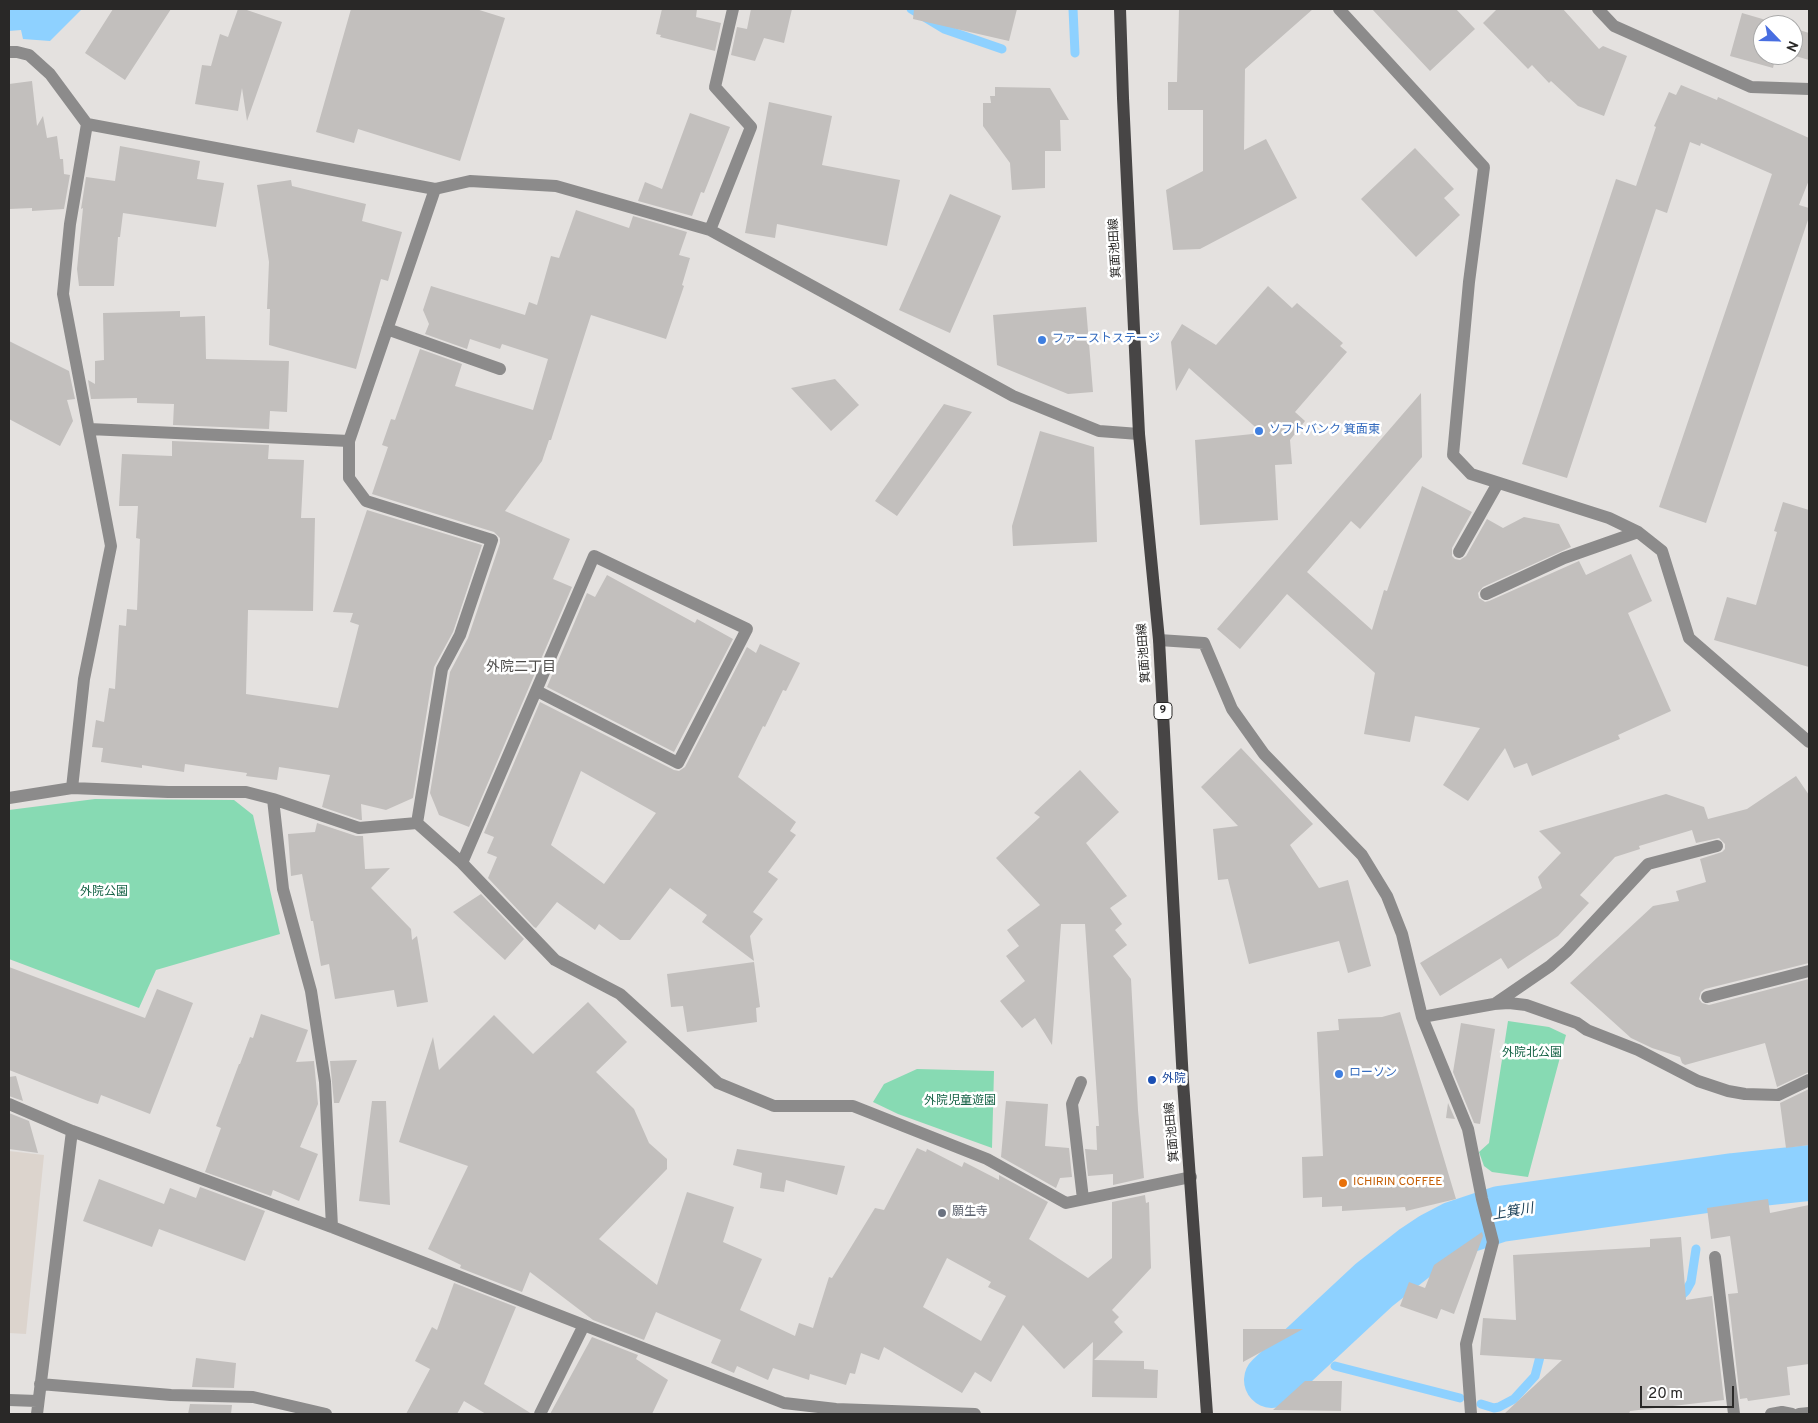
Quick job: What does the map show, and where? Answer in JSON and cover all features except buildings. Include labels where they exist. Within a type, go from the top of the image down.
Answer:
[{"type":"main road","name":"箕面池田線","points":[[1120,9],[1140,434],[1159,640],[1183,1082],[1207,1414]]},
{"type":"street","points":[[710,230],[751,127],[715,87],[733,9]]},
{"type":"street","points":[[1338,9],[1484,167],[1469,282],[1453,455],[1471,474],[1609,518],[1638,532],[1662,551],[1688,638],[1809,742]]},
{"type":"street","points":[[1598,9],[1614,26],[1751,87],[1809,89]]},
{"type":"street","points":[[9,52],[29,54],[50,74],[87,124],[435,189],[470,181],[556,186],[710,230],[1014,396],[1099,431],[1140,434]]},
{"type":"street","points":[[72,788],[84,679],[111,546],[63,294],[70,224],[87,124]]},
{"type":"street","points":[[417,823],[442,669],[460,635],[492,540],[366,501],[349,478],[349,442],[435,189]]},
{"type":"street","points":[[387,329],[500,368]]},
{"type":"street","points":[[89,428],[349,442]]},
{"type":"street","points":[[1459,552],[1498,483]]},
{"type":"street","points":[[1486,594],[1564,558],[1638,532]]},
{"type":"street","points":[[462,863],[594,556],[746,629],[678,763],[537,691]]},
{"type":"street","points":[[1159,640],[1204,643],[1232,709],[1264,754],[1362,856],[1387,896],[1402,934],[1422,1017],[1468,1129],[1493,1242],[1466,1344],[1471,1414]]},
{"type":"street","points":[[9,798],[72,788],[168,792],[246,792],[359,828],[417,823],[462,863],[555,960],[620,994],[718,1083],[774,1106],[853,1106],[987,1159],[1066,1203],[1190,1177]]},
{"type":"street","points":[[272,799],[283,888],[311,991],[325,1082],[332,1227]]},
{"type":"street","points":[[1494,1004],[1550,966],[1567,951],[1648,864],[1717,846]]},
{"type":"street","points":[[1707,997],[1809,971]]},
{"type":"street","points":[[1422,1017],[1509,1003],[1539,1008],[1577,1023],[1587,1030],[1647,1054],[1698,1081],[1728,1091],[1745,1094],[1778,1095],[1809,1080]]},
{"type":"street","points":[[1081,1082],[1072,1104],[1084,1199]]},
{"type":"street","points":[[9,1104],[72,1131],[332,1227],[784,1404],[836,1410],[975,1414]]},
{"type":"street","points":[[37,1414],[72,1131]]},
{"type":"street","points":[[1715,1257],[1734,1414]]},
{"type":"street","points":[[540,1414],[584,1325]]},
{"type":"street","points":[[40,1384],[171,1395],[253,1397],[326,1414]]},
{"type":"street","points":[[9,1400],[38,1401]]},
{"type":"street","points":[[1771,1414],[1782,1412],[1792,1414]]},
{"type":"street","points":[[1799,1414],[1809,1413]]},
{"type":"shaded area","points":[[9,1151],[44,1155],[26,1334],[9,1333]]},
{"type":"green space","name":"外院公園","points":[[95,799],[234,800],[253,815],[280,934],[156,970],[139,1008],[9,959],[9,810]]},
{"type":"green space","name":"外院北公園","points":[[1508,1021],[1549,1027],[1566,1035],[1528,1177],[1492,1172],[1484,1166],[1479,1152],[1489,1143]]},
{"type":"green space","name":"外院児童遊園","points":[[917,1069],[994,1071],[992,1148],[898,1114],[873,1102],[884,1084]]},
{"type":"water","points":[[9,9],[82,9],[50,41],[23,39],[21,30],[9,31]]},
{"type":"waterway","points":[[911,9],[944,29],[1002,49]]},
{"type":"waterway","points":[[1073,9],[1075,53]]},
{"type":"waterway","name":"上箕川","points":[[1272,1380],[1374,1285],[1416,1252],[1455,1229],[1500,1214],[1734,1181],[1809,1173]]},
{"type":"waterway","points":[[1677,1297],[1686,1291],[1691,1282],[1696,1249]]},
{"type":"waterway","points":[[1481,1404],[1494,1408],[1514,1399],[1535,1376],[1542,1349]]},
{"type":"waterway","points":[[1298,1356],[1312,1360]]},
{"type":"waterway","points":[[1335,1366],[1460,1398]]},
{"type":"place","name":"ファーストステージ","points":[[1042,340]]},
{"type":"place","name":"ソフトバンク 箕面東","points":[[1259,431]]},
{"type":"place","name":"ローソン","points":[[1339,1074]]},
{"type":"place","name":"外院","points":[[1152,1080]]},
{"type":"place","name":"ICHIRIN COFFEE","points":[[1343,1183]]},
{"type":"place","name":"願生寺","points":[[942,1213]]},
{"type":"district","name":"外院二丁目","points":[[521,668]]}]
